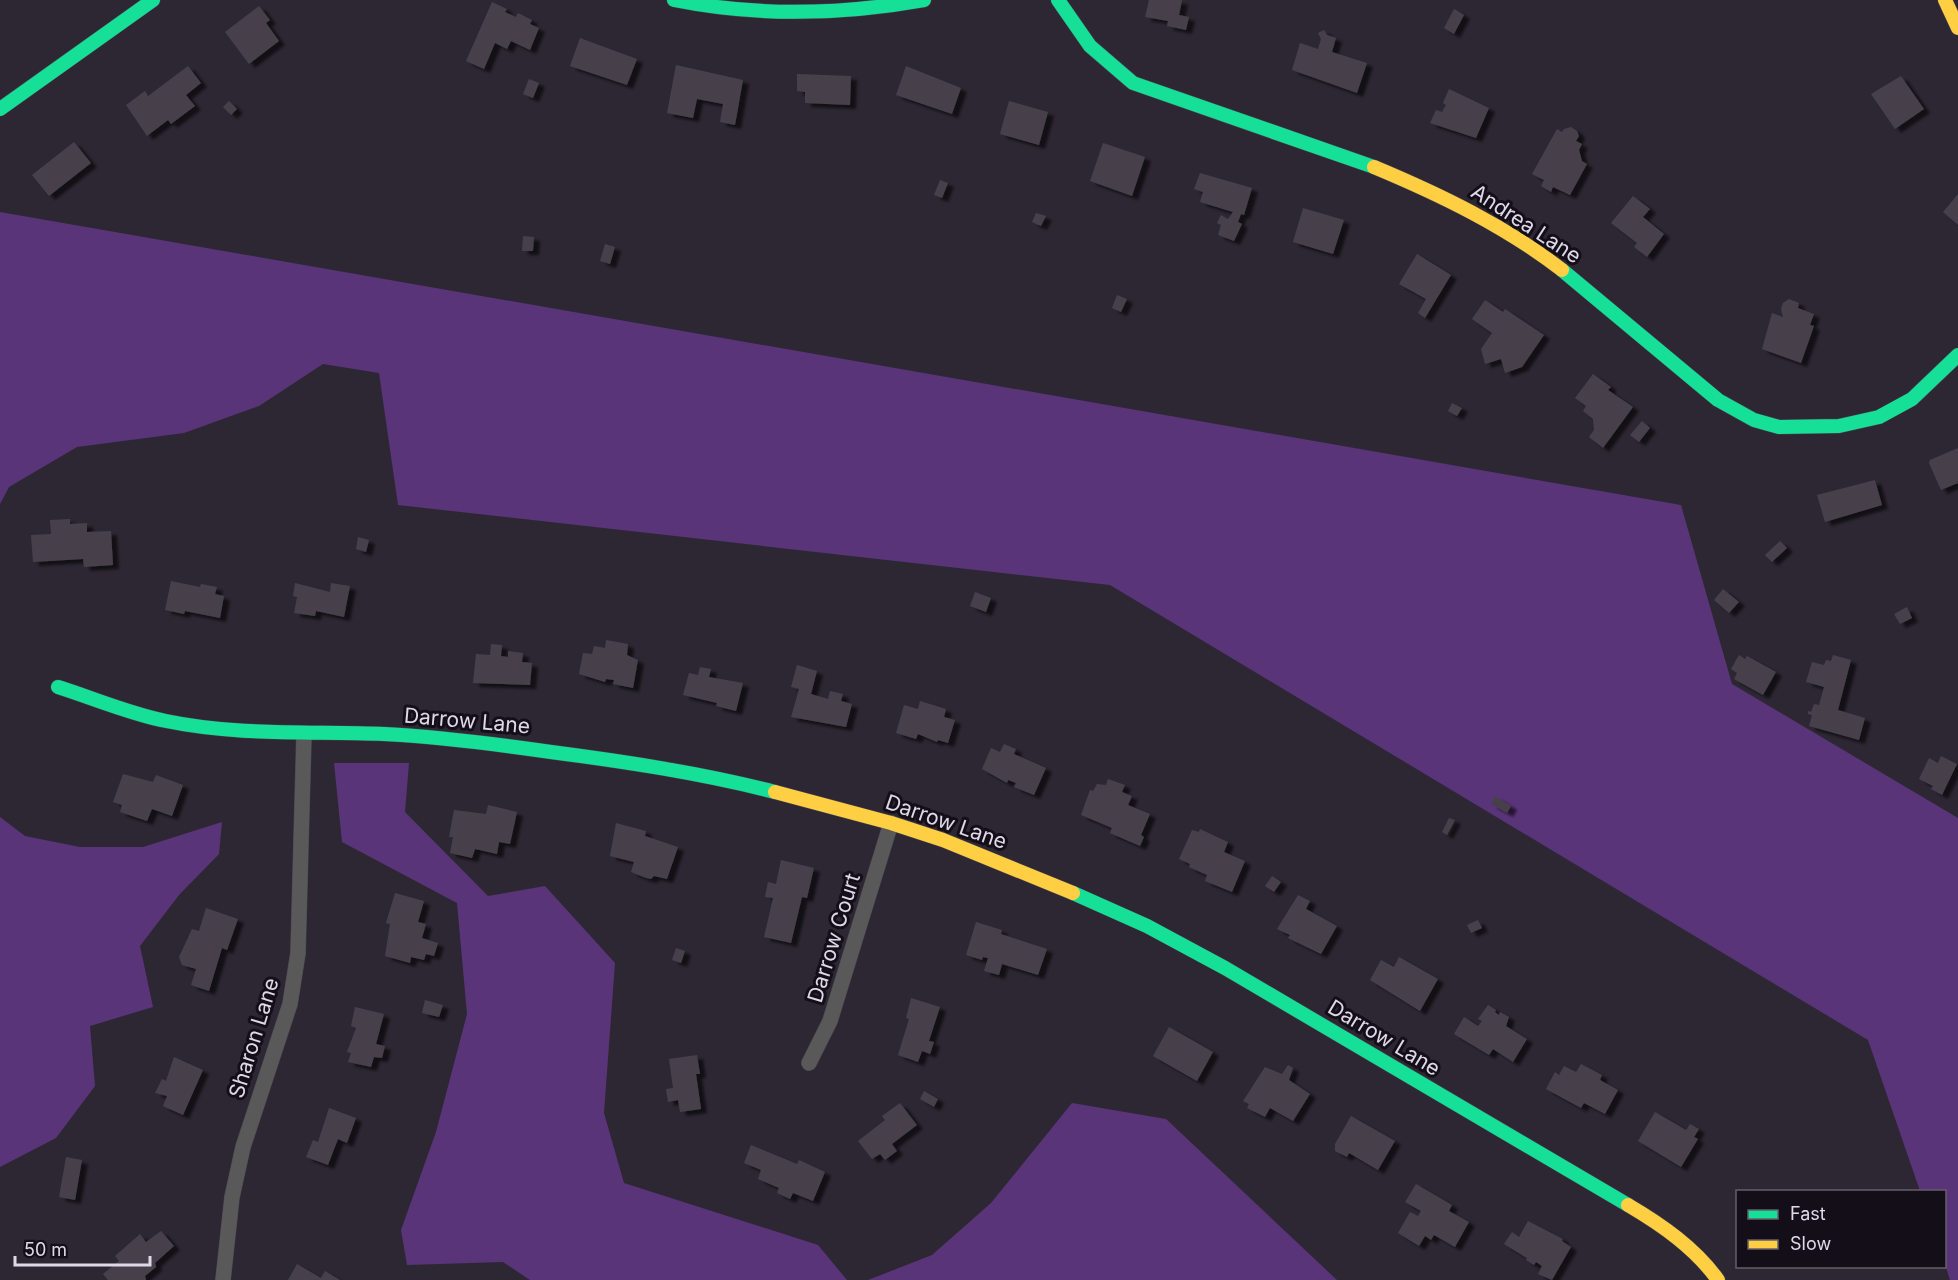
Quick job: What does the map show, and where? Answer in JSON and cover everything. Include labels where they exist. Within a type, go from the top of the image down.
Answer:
[{"type":"street","points":[[0,110],[153,0]]},
{"type":"street","points":[[674,0],[700,6],[754,12],[810,13],[870,11],[924,0]]},
{"type":"street","name":"Andrea Lane","points":[[1058,0],[1078,33],[1102,62],[1133,83],[1357,161],[1454,202],[1506,231],[1554,263],[1706,390],[1746,415],[1775,427],[1831,428],[1873,419],[1905,405],[1933,384],[1958,355]]},
{"type":"street","points":[[1945,0],[1958,28]]},
{"type":"street","name":"Darrow Lane","points":[[58,687],[165,721],[221,729],[304,734],[383,734],[471,741],[637,763],[717,777],[891,823],[1006,864],[1148,926],[1215,963],[1658,1223],[1705,1262],[1718,1280]]},
{"type":"street","name":"Sharon Lane","points":[[223,1280],[232,1197],[243,1147],[292,994],[298,953],[304,734]]},
{"type":"street","name":"Darrow Court","points":[[809,1063],[830,1021],[891,823]]},
{"type":"shaded area","points":[[0,212],[1681,505],[1732,684],[1958,818],[1958,1280],[1950,1280],[1946,1267],[1946,1190],[1920,1190],[1868,1040],[1110,585],[398,505],[379,373],[323,364],[259,406],[184,433],[77,447],[9,487],[0,504]]},
{"type":"shaded area","points":[[334,763],[409,763],[405,812],[488,896],[545,886],[615,963],[604,1113],[624,1183],[818,1245],[847,1280],[530,1280],[503,1262],[407,1265],[401,1230],[436,1132],[467,1014],[457,903],[342,842]]},
{"type":"shaded area","points":[[0,817],[25,836],[80,847],[143,847],[222,822],[219,854],[179,895],[140,946],[153,1007],[90,1026],[95,1086],[56,1138],[0,1167]]},
{"type":"shaded area","points":[[1072,1103],[1166,1119],[1337,1280],[868,1280],[932,1255],[991,1203]]},
{"type":"building","points":[[1149,0],[1182,0],[1179,15],[1189,17],[1186,30],[1167,26],[1168,21],[1145,17]]},
{"type":"building","points":[[492,2],[507,9],[505,12],[516,17],[518,13],[532,20],[530,24],[539,28],[530,50],[511,41],[507,49],[495,43],[484,69],[466,61]]},
{"type":"building","points":[[259,6],[270,20],[266,23],[279,41],[249,64],[225,32]]},
{"type":"building","points":[[1454,9],[1464,15],[1454,34],[1444,28]]},
{"type":"building","points":[[1324,30],[1327,35],[1336,38],[1332,52],[1367,63],[1357,93],[1292,70],[1300,43],[1318,49],[1321,39],[1318,33]]},
{"type":"building","points":[[580,38],[637,59],[627,85],[570,66]]},
{"type":"building","points":[[676,65],[743,80],[735,125],[720,122],[723,104],[697,99],[693,118],[667,113]]},
{"type":"building","points":[[188,66],[201,83],[186,95],[195,106],[171,124],[168,120],[147,136],[126,105],[145,91],[148,96]]},
{"type":"building","points":[[906,66],[961,88],[952,114],[896,95]]},
{"type":"building","points":[[797,74],[851,76],[850,105],[805,103],[805,92],[797,91]]},
{"type":"building","points":[[1901,76],[1924,109],[1895,129],[1871,94]]},
{"type":"building","points":[[529,79],[539,83],[533,98],[523,94]]},
{"type":"building","points":[[1449,89],[1489,108],[1476,138],[1430,123],[1436,110],[1442,112],[1446,105],[1443,103]]},
{"type":"building","points":[[229,101],[237,109],[231,115],[223,107]]},
{"type":"building","points":[[1009,101],[1048,112],[1039,145],[1000,134]]},
{"type":"building","points":[[1571,127],[1577,131],[1579,136],[1576,141],[1582,144],[1579,150],[1582,161],[1587,164],[1570,195],[1553,187],[1551,192],[1541,186],[1544,180],[1532,174],[1557,129],[1562,132]]},
{"type":"building","points":[[74,142],[91,163],[49,196],[32,175]]},
{"type":"building","points":[[1103,143],[1145,157],[1132,196],[1090,181]]},
{"type":"building","points":[[1200,173],[1252,188],[1244,215],[1241,214],[1238,222],[1242,224],[1234,241],[1218,235],[1221,225],[1217,223],[1221,215],[1228,219],[1233,212],[1200,202],[1203,192],[1194,189]]},
{"type":"building","points":[[940,180],[948,183],[942,198],[934,195]]},
{"type":"building","points":[[1958,194],[1958,225],[1943,212]]},
{"type":"building","points":[[1633,196],[1650,209],[1643,217],[1664,234],[1647,257],[1634,247],[1637,243],[1611,223]]},
{"type":"building","points":[[1303,208],[1344,220],[1333,254],[1293,242]]},
{"type":"building","points":[[1036,213],[1046,216],[1041,226],[1032,222]]},
{"type":"building","points":[[523,236],[534,237],[533,251],[522,251]]},
{"type":"building","points":[[605,244],[615,247],[610,264],[600,261]]},
{"type":"building","points":[[1417,254],[1451,275],[1425,318],[1418,313],[1426,299],[1399,284]]},
{"type":"building","points":[[1117,295],[1127,299],[1121,312],[1112,308]]},
{"type":"building","points":[[1789,299],[1799,303],[1798,308],[1814,314],[1810,325],[1814,326],[1801,363],[1762,349],[1772,313],[1783,317],[1781,309],[1783,303]]},
{"type":"building","points":[[1485,300],[1503,312],[1505,309],[1544,335],[1522,367],[1505,373],[1501,359],[1485,364],[1481,349],[1492,333],[1472,319]]},
{"type":"building","points":[[1593,374],[1611,387],[1608,390],[1633,407],[1603,448],[1589,437],[1594,430],[1593,419],[1583,411],[1586,406],[1575,398]]},
{"type":"building","points":[[1452,403],[1462,408],[1457,416],[1448,411]]},
{"type":"building","points":[[1642,421],[1650,428],[1639,442],[1630,435]]},
{"type":"building","points":[[1958,448],[1958,483],[1941,490],[1929,463],[1930,460]]},
{"type":"building","points":[[1875,480],[1882,505],[1825,522],[1817,495]]},
{"type":"building","points":[[70,519],[70,524],[87,523],[87,532],[111,531],[113,565],[84,567],[83,559],[33,562],[31,535],[51,534],[50,520]]},
{"type":"building","points":[[358,537],[369,540],[366,552],[356,549]]},
{"type":"building","points":[[1780,541],[1787,548],[1772,562],[1765,555]]},
{"type":"building","points":[[171,581],[200,587],[201,584],[217,587],[215,594],[224,596],[220,618],[185,611],[184,614],[165,610]]},
{"type":"building","points":[[295,583],[330,592],[331,583],[350,586],[344,617],[316,611],[315,616],[294,613],[297,597],[293,596]]},
{"type":"building","points":[[1723,589],[1739,602],[1729,613],[1714,600]]},
{"type":"building","points":[[975,592],[991,598],[986,612],[970,606]]},
{"type":"building","points":[[1907,607],[1912,618],[1900,624],[1894,614]]},
{"type":"building","points":[[606,640],[628,644],[627,655],[638,660],[633,688],[613,684],[614,680],[606,679],[605,682],[579,674],[583,653],[592,654],[594,646],[605,648]]},
{"type":"building","points":[[491,644],[502,645],[501,656],[508,657],[508,651],[523,653],[522,662],[532,663],[530,685],[473,683],[476,654],[490,655]]},
{"type":"building","points":[[1739,655],[1745,659],[1747,656],[1776,672],[1763,695],[1734,679],[1737,673],[1731,669]]},
{"type":"building","points":[[1833,655],[1851,660],[1838,710],[1865,718],[1859,740],[1809,726],[1812,715],[1808,714],[1808,711],[1811,712],[1814,704],[1819,705],[1824,687],[1806,682],[1812,662],[1824,665],[1826,660],[1831,661]]},
{"type":"building","points":[[797,665],[817,671],[811,694],[828,699],[830,691],[843,694],[841,701],[852,704],[846,727],[791,717],[799,689],[791,687]]},
{"type":"building","points":[[700,667],[711,669],[709,677],[743,683],[736,711],[716,706],[717,703],[683,695],[689,673],[698,675]]},
{"type":"building","points":[[920,701],[946,709],[944,717],[955,720],[948,743],[938,740],[937,742],[918,734],[916,739],[896,733],[904,705],[918,709]]},
{"type":"building","points":[[1004,744],[1016,749],[1014,754],[1046,768],[1034,795],[1014,787],[1016,783],[1008,780],[1007,783],[982,769],[991,748],[1000,752]]},
{"type":"building","points":[[1941,756],[1957,764],[1942,795],[1931,789],[1933,786],[1919,779],[1929,758],[1938,763]]},
{"type":"building","points":[[123,774],[153,782],[156,775],[183,785],[172,816],[152,809],[147,821],[120,812],[122,805],[113,802]]},
{"type":"building","points":[[1108,779],[1125,785],[1122,792],[1132,796],[1128,805],[1150,814],[1141,835],[1144,837],[1140,846],[1110,833],[1112,828],[1081,815],[1090,790],[1093,791],[1097,784],[1106,785]]},
{"type":"building","points":[[1495,796],[1511,806],[1507,813],[1491,804]]},
{"type":"building","points":[[488,805],[517,812],[510,844],[499,842],[497,854],[475,849],[472,858],[450,853],[453,837],[449,837],[454,810],[486,814]]},
{"type":"building","points":[[1449,818],[1455,820],[1447,835],[1442,832]]},
{"type":"building","points":[[616,823],[646,831],[645,836],[678,847],[667,879],[654,876],[651,879],[631,872],[634,862],[610,856]]},
{"type":"building","points":[[1200,829],[1228,842],[1224,852],[1245,861],[1232,892],[1205,881],[1207,875],[1189,867],[1190,864],[1179,859],[1192,830],[1199,832]]},
{"type":"building","points":[[781,860],[814,868],[807,898],[802,897],[791,943],[764,937],[773,898],[765,897],[768,882],[776,884]]},
{"type":"building","points":[[1272,876],[1281,882],[1274,892],[1265,886]]},
{"type":"building","points":[[395,893],[424,901],[418,922],[426,924],[422,938],[438,943],[434,956],[426,954],[424,960],[411,957],[410,963],[385,956],[390,924],[386,923]]},
{"type":"building","points":[[1298,895],[1310,901],[1306,909],[1337,926],[1321,954],[1288,938],[1290,935],[1277,929]]},
{"type":"building","points":[[206,908],[238,919],[227,950],[222,948],[209,991],[191,985],[196,969],[182,965],[179,957],[192,929],[199,931]]},
{"type":"building","points":[[1478,920],[1482,928],[1471,933],[1467,925]]},
{"type":"building","points":[[976,922],[1002,930],[1001,934],[1047,949],[1038,975],[1002,964],[999,975],[984,971],[988,958],[983,957],[982,960],[966,955]]},
{"type":"building","points":[[676,948],[685,951],[681,963],[672,960]]},
{"type":"building","points":[[1399,957],[1438,979],[1420,1011],[1370,980],[1381,960],[1394,967]]},
{"type":"building","points":[[911,998],[940,1007],[929,1041],[934,1042],[930,1054],[922,1051],[918,1062],[898,1055],[909,1019],[906,1018]]},
{"type":"building","points":[[425,1000],[443,1005],[439,1017],[422,1013]]},
{"type":"building","points":[[1488,1005],[1499,1015],[1500,1012],[1509,1017],[1506,1026],[1527,1039],[1513,1062],[1493,1049],[1489,1055],[1454,1034],[1464,1017],[1478,1026],[1482,1021],[1478,1019]]},
{"type":"building","points":[[355,1007],[384,1014],[376,1044],[385,1046],[382,1058],[374,1057],[371,1067],[348,1062],[351,1053],[347,1052],[356,1028],[351,1026]]},
{"type":"building","points":[[1169,1027],[1213,1052],[1197,1081],[1153,1056]]},
{"type":"building","points":[[697,1055],[700,1074],[696,1074],[701,1109],[680,1112],[678,1100],[668,1102],[666,1089],[673,1088],[669,1059]]},
{"type":"building","points":[[174,1057],[203,1070],[183,1115],[163,1106],[167,1096],[155,1093],[162,1079],[166,1081]]},
{"type":"building","points":[[1581,1064],[1602,1075],[1600,1080],[1618,1090],[1605,1114],[1584,1103],[1581,1108],[1546,1089],[1555,1072],[1559,1075],[1564,1066],[1576,1072]]},
{"type":"building","points":[[1288,1065],[1293,1068],[1289,1080],[1310,1094],[1293,1121],[1270,1108],[1265,1117],[1247,1108],[1249,1104],[1243,1101],[1265,1067],[1282,1074]]},
{"type":"building","points":[[924,1091],[938,1099],[934,1107],[920,1099]]},
{"type":"building","points":[[900,1103],[917,1125],[892,1144],[897,1151],[885,1160],[880,1154],[872,1159],[858,1141],[885,1120],[882,1116]]},
{"type":"building","points":[[329,1108],[356,1118],[347,1143],[338,1139],[328,1165],[306,1157],[313,1140],[318,1142]]},
{"type":"building","points":[[1655,1112],[1686,1130],[1690,1124],[1699,1129],[1694,1137],[1698,1139],[1681,1167],[1638,1141]]},
{"type":"building","points":[[1351,1116],[1395,1141],[1378,1170],[1349,1153],[1347,1157],[1335,1151],[1335,1144]]},
{"type":"building","points":[[751,1145],[797,1164],[799,1160],[825,1172],[813,1201],[793,1193],[790,1199],[777,1193],[779,1188],[758,1179],[761,1170],[744,1163]]},
{"type":"building","points":[[66,1157],[82,1160],[75,1200],[59,1197]]},
{"type":"building","points":[[1416,1184],[1452,1205],[1449,1211],[1469,1222],[1455,1247],[1434,1235],[1431,1240],[1425,1236],[1419,1246],[1398,1233],[1410,1212],[1418,1216],[1421,1211],[1405,1202]]},
{"type":"building","points":[[1528,1221],[1563,1239],[1562,1241],[1571,1247],[1552,1280],[1538,1274],[1542,1266],[1536,1262],[1534,1265],[1504,1244],[1512,1232],[1519,1237]]},
{"type":"building","points":[[161,1231],[174,1246],[155,1263],[156,1267],[145,1276],[146,1280],[108,1280],[103,1274],[119,1261],[115,1256],[140,1234],[146,1242]]},
{"type":"building","points":[[297,1264],[321,1278],[325,1271],[340,1280],[288,1280]]},
{"type":"traffic: fast","points":[[0,109],[153,0]]},
{"type":"traffic: fast","points":[[674,0],[737,9],[799,12],[861,9],[924,0]]},
{"type":"traffic: fast","points":[[1058,0],[1090,46],[1133,83],[1374,167]]},
{"type":"traffic: fast","points":[[1562,270],[1718,400],[1754,420],[1779,427],[1839,426],[1879,417],[1912,399],[1958,355]]},
{"type":"traffic: fast","points":[[58,687],[139,714],[193,726],[247,731],[384,734],[468,741],[664,769],[775,792]]},
{"type":"traffic: fast","points":[[1073,893],[1147,926],[1225,968],[1628,1205]]},
{"type":"traffic: slow","points":[[1945,0],[1958,28]]},
{"type":"traffic: slow","points":[[1374,167],[1472,212],[1518,239],[1562,270]]},
{"type":"traffic: slow","points":[[775,792],[891,823],[943,840],[1073,893]]},
{"type":"traffic: slow","points":[[1628,1205],[1677,1238],[1709,1268],[1718,1280]]}]
